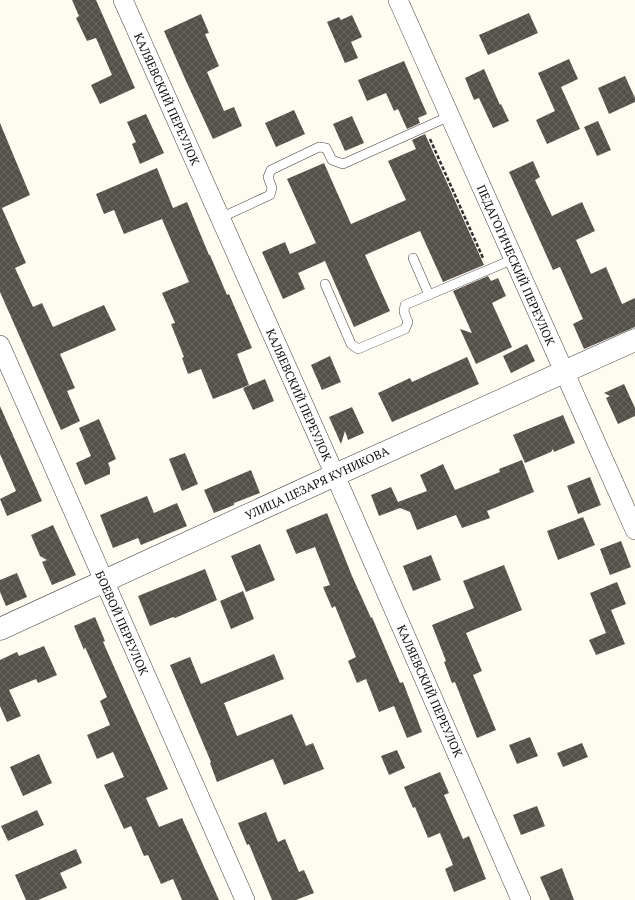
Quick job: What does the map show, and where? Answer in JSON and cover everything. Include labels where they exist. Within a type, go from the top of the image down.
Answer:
[{"type":"street","name":"КАЛЯЕВСКИЙ ПЕРЕУЛОК","points":[[123,0],[335,475],[521,900]]},
{"type":"street","name":"ПЕДАГОГИЧЕСКИЙ ПЕРЕУЛОК","points":[[398,0],[635,530]]},
{"type":"street","name":"УЛИЦА ЦЕЗАРЯ КУНИКОВА","points":[[0,629],[335,475],[635,340]]},
{"type":"street","name":"БОЕВОЙ ПЕРЕУЛОК","points":[[0,345],[245,900]]},
{"type":"lane","points":[[220,218],[270,195],[272,188],[268,177],[271,170],[319,147],[326,148],[332,160],[343,164],[450,116]]},
{"type":"lane","points":[[413,258],[429,295]]},
{"type":"lane","points":[[325,284],[351,344],[358,349],[405,328],[408,322],[404,312],[405,306],[514,259]]},
{"type":"path","points":[[425,127],[488,269]]},
{"type":"building","points":[[72,0],[96,0],[135,88],[100,104],[91,85],[112,75],[96,38],[87,41],[76,18],[79,16]]},
{"type":"building","points":[[529,13],[538,33],[488,55],[479,35]]},
{"type":"building","points":[[201,14],[209,33],[205,34],[219,66],[207,72],[224,111],[234,107],[242,126],[213,139],[164,31]]},
{"type":"building","points":[[352,15],[362,37],[351,42],[358,58],[345,63],[327,22],[339,17],[341,20]]},
{"type":"building","points":[[569,59],[578,79],[561,87],[580,129],[547,144],[536,120],[555,111],[538,73]]},
{"type":"building","points":[[404,61],[427,114],[418,118],[420,123],[407,129],[398,109],[394,111],[386,93],[367,101],[358,80]]},
{"type":"building","points":[[484,69],[509,121],[493,128],[479,98],[474,100],[465,78]]},
{"type":"building","points":[[625,76],[635,98],[635,102],[609,114],[598,88]]},
{"type":"building","points":[[294,110],[305,134],[276,147],[265,123]]},
{"type":"building","points":[[146,114],[164,153],[140,164],[132,144],[136,142],[127,122]]},
{"type":"building","points":[[352,116],[364,143],[345,151],[333,124]]},
{"type":"building","points":[[598,121],[611,150],[597,156],[584,127]]},
{"type":"building","points":[[0,123],[30,195],[2,208],[26,263],[15,268],[33,307],[42,303],[53,327],[104,305],[116,330],[60,354],[75,388],[67,391],[80,421],[61,430],[0,292]]},
{"type":"building","points":[[425,134],[484,265],[443,282],[420,231],[365,255],[390,311],[354,327],[325,261],[298,273],[305,289],[283,299],[262,252],[285,242],[290,254],[316,243],[287,179],[324,163],[351,224],[406,200],[388,161],[416,149],[412,140]]},
{"type":"building","points":[[533,161],[540,177],[535,180],[552,216],[582,202],[595,231],[576,240],[591,274],[606,267],[622,304],[635,298],[635,327],[584,349],[573,324],[583,319],[560,267],[553,270],[509,172]]},
{"type":"building","points":[[157,168],[173,208],[187,202],[209,255],[227,295],[229,294],[252,348],[237,354],[249,385],[213,399],[201,369],[188,374],[182,358],[184,357],[171,324],[175,323],[162,293],[189,282],[162,219],[124,234],[114,210],[104,214],[96,194]]},
{"type":"building","points":[[488,276],[491,281],[498,278],[506,296],[492,303],[512,347],[476,364],[460,329],[472,333],[453,291]]},
{"type":"building","points":[[527,344],[535,361],[511,373],[503,356]]},
{"type":"building","points":[[330,356],[341,382],[322,390],[311,365]]},
{"type":"building","points":[[467,357],[479,384],[392,422],[378,393],[410,378],[412,382]]},
{"type":"building","points":[[265,379],[274,401],[253,410],[243,388]]},
{"type":"building","points":[[624,384],[635,408],[635,416],[618,424],[606,398],[610,396],[604,393]]},
{"type":"building","points":[[0,406],[42,501],[7,516],[0,499],[16,491],[0,454]]},
{"type":"building","points":[[352,407],[364,433],[348,440],[345,431],[341,444],[329,417]]},
{"type":"building","points":[[563,415],[575,443],[554,452],[553,449],[551,452],[525,463],[513,435]]},
{"type":"building","points":[[99,419],[116,459],[108,463],[110,474],[85,485],[76,463],[91,456],[79,428]]},
{"type":"building","points":[[185,453],[198,484],[182,491],[169,459]]},
{"type":"building","points":[[522,460],[534,492],[487,511],[490,518],[462,528],[456,515],[417,530],[410,512],[400,508],[379,516],[371,495],[391,487],[398,502],[427,491],[420,475],[443,464],[455,490],[500,472],[499,469]]},
{"type":"building","points":[[251,470],[260,493],[214,513],[204,490]]},
{"type":"building","points":[[590,477],[601,505],[578,514],[567,486]]},
{"type":"building","points":[[147,496],[154,513],[177,503],[187,526],[141,545],[138,538],[113,548],[100,515]]},
{"type":"building","points":[[327,513],[352,576],[371,618],[372,617],[400,683],[403,682],[422,732],[407,738],[394,706],[379,712],[366,679],[357,683],[348,661],[356,657],[335,606],[332,608],[323,587],[330,585],[315,547],[296,554],[286,530]]},
{"type":"building","points":[[583,517],[595,545],[558,560],[547,531]]},
{"type":"building","points":[[53,525],[76,575],[52,585],[42,562],[47,560],[40,556],[31,535]]},
{"type":"building","points":[[621,541],[631,567],[610,575],[600,549]]},
{"type":"building","points":[[260,544],[275,580],[246,592],[231,556]]},
{"type":"building","points":[[431,555],[441,580],[413,591],[403,566]]},
{"type":"building","points":[[504,565],[522,610],[466,633],[482,671],[473,675],[496,730],[477,738],[455,682],[452,683],[444,662],[446,661],[432,625],[474,608],[463,581]]},
{"type":"building","points":[[205,569],[217,600],[175,618],[173,617],[150,626],[138,596]]},
{"type":"building","points":[[17,573],[27,597],[6,606],[0,592],[0,580]]},
{"type":"building","points":[[617,582],[626,604],[611,610],[625,644],[596,655],[589,640],[606,633],[590,593]]},
{"type":"building","points":[[243,591],[254,619],[231,629],[220,601]]},
{"type":"building","points":[[95,617],[105,641],[103,642],[168,789],[146,798],[159,827],[182,818],[219,900],[182,900],[173,879],[161,884],[148,855],[144,856],[131,826],[124,829],[104,785],[124,777],[113,752],[97,759],[87,735],[110,725],[100,701],[107,697],[74,626]]},
{"type":"building","points":[[44,646],[57,675],[38,683],[36,679],[9,690],[21,716],[7,722],[0,706],[0,660],[17,652],[19,656]]},
{"type":"building","points":[[274,654],[284,679],[224,703],[237,736],[292,714],[306,746],[313,743],[324,769],[284,785],[273,759],[217,782],[210,763],[211,762],[170,665],[190,657],[201,684]]},
{"type":"building","points":[[530,737],[538,756],[517,764],[509,745]]},
{"type":"building","points":[[582,743],[588,757],[563,767],[557,753]]},
{"type":"building","points":[[397,750],[405,768],[389,775],[381,756]]},
{"type":"building","points":[[39,754],[52,783],[23,796],[10,767]]},
{"type":"building","points":[[440,772],[449,793],[444,795],[463,839],[469,836],[486,879],[454,892],[445,869],[453,865],[440,833],[428,838],[415,807],[413,808],[404,787]]},
{"type":"building","points":[[537,806],[545,826],[521,835],[513,815]]},
{"type":"building","points":[[37,810],[44,825],[8,841],[1,826]]},
{"type":"building","points":[[266,812],[278,842],[285,839],[299,872],[304,870],[314,893],[296,900],[272,900],[249,844],[247,845],[238,823]]},
{"type":"building","points":[[76,849],[82,863],[60,873],[67,888],[38,900],[26,900],[15,875]]},
{"type":"building","points":[[562,868],[574,900],[550,900],[540,877]]}]
